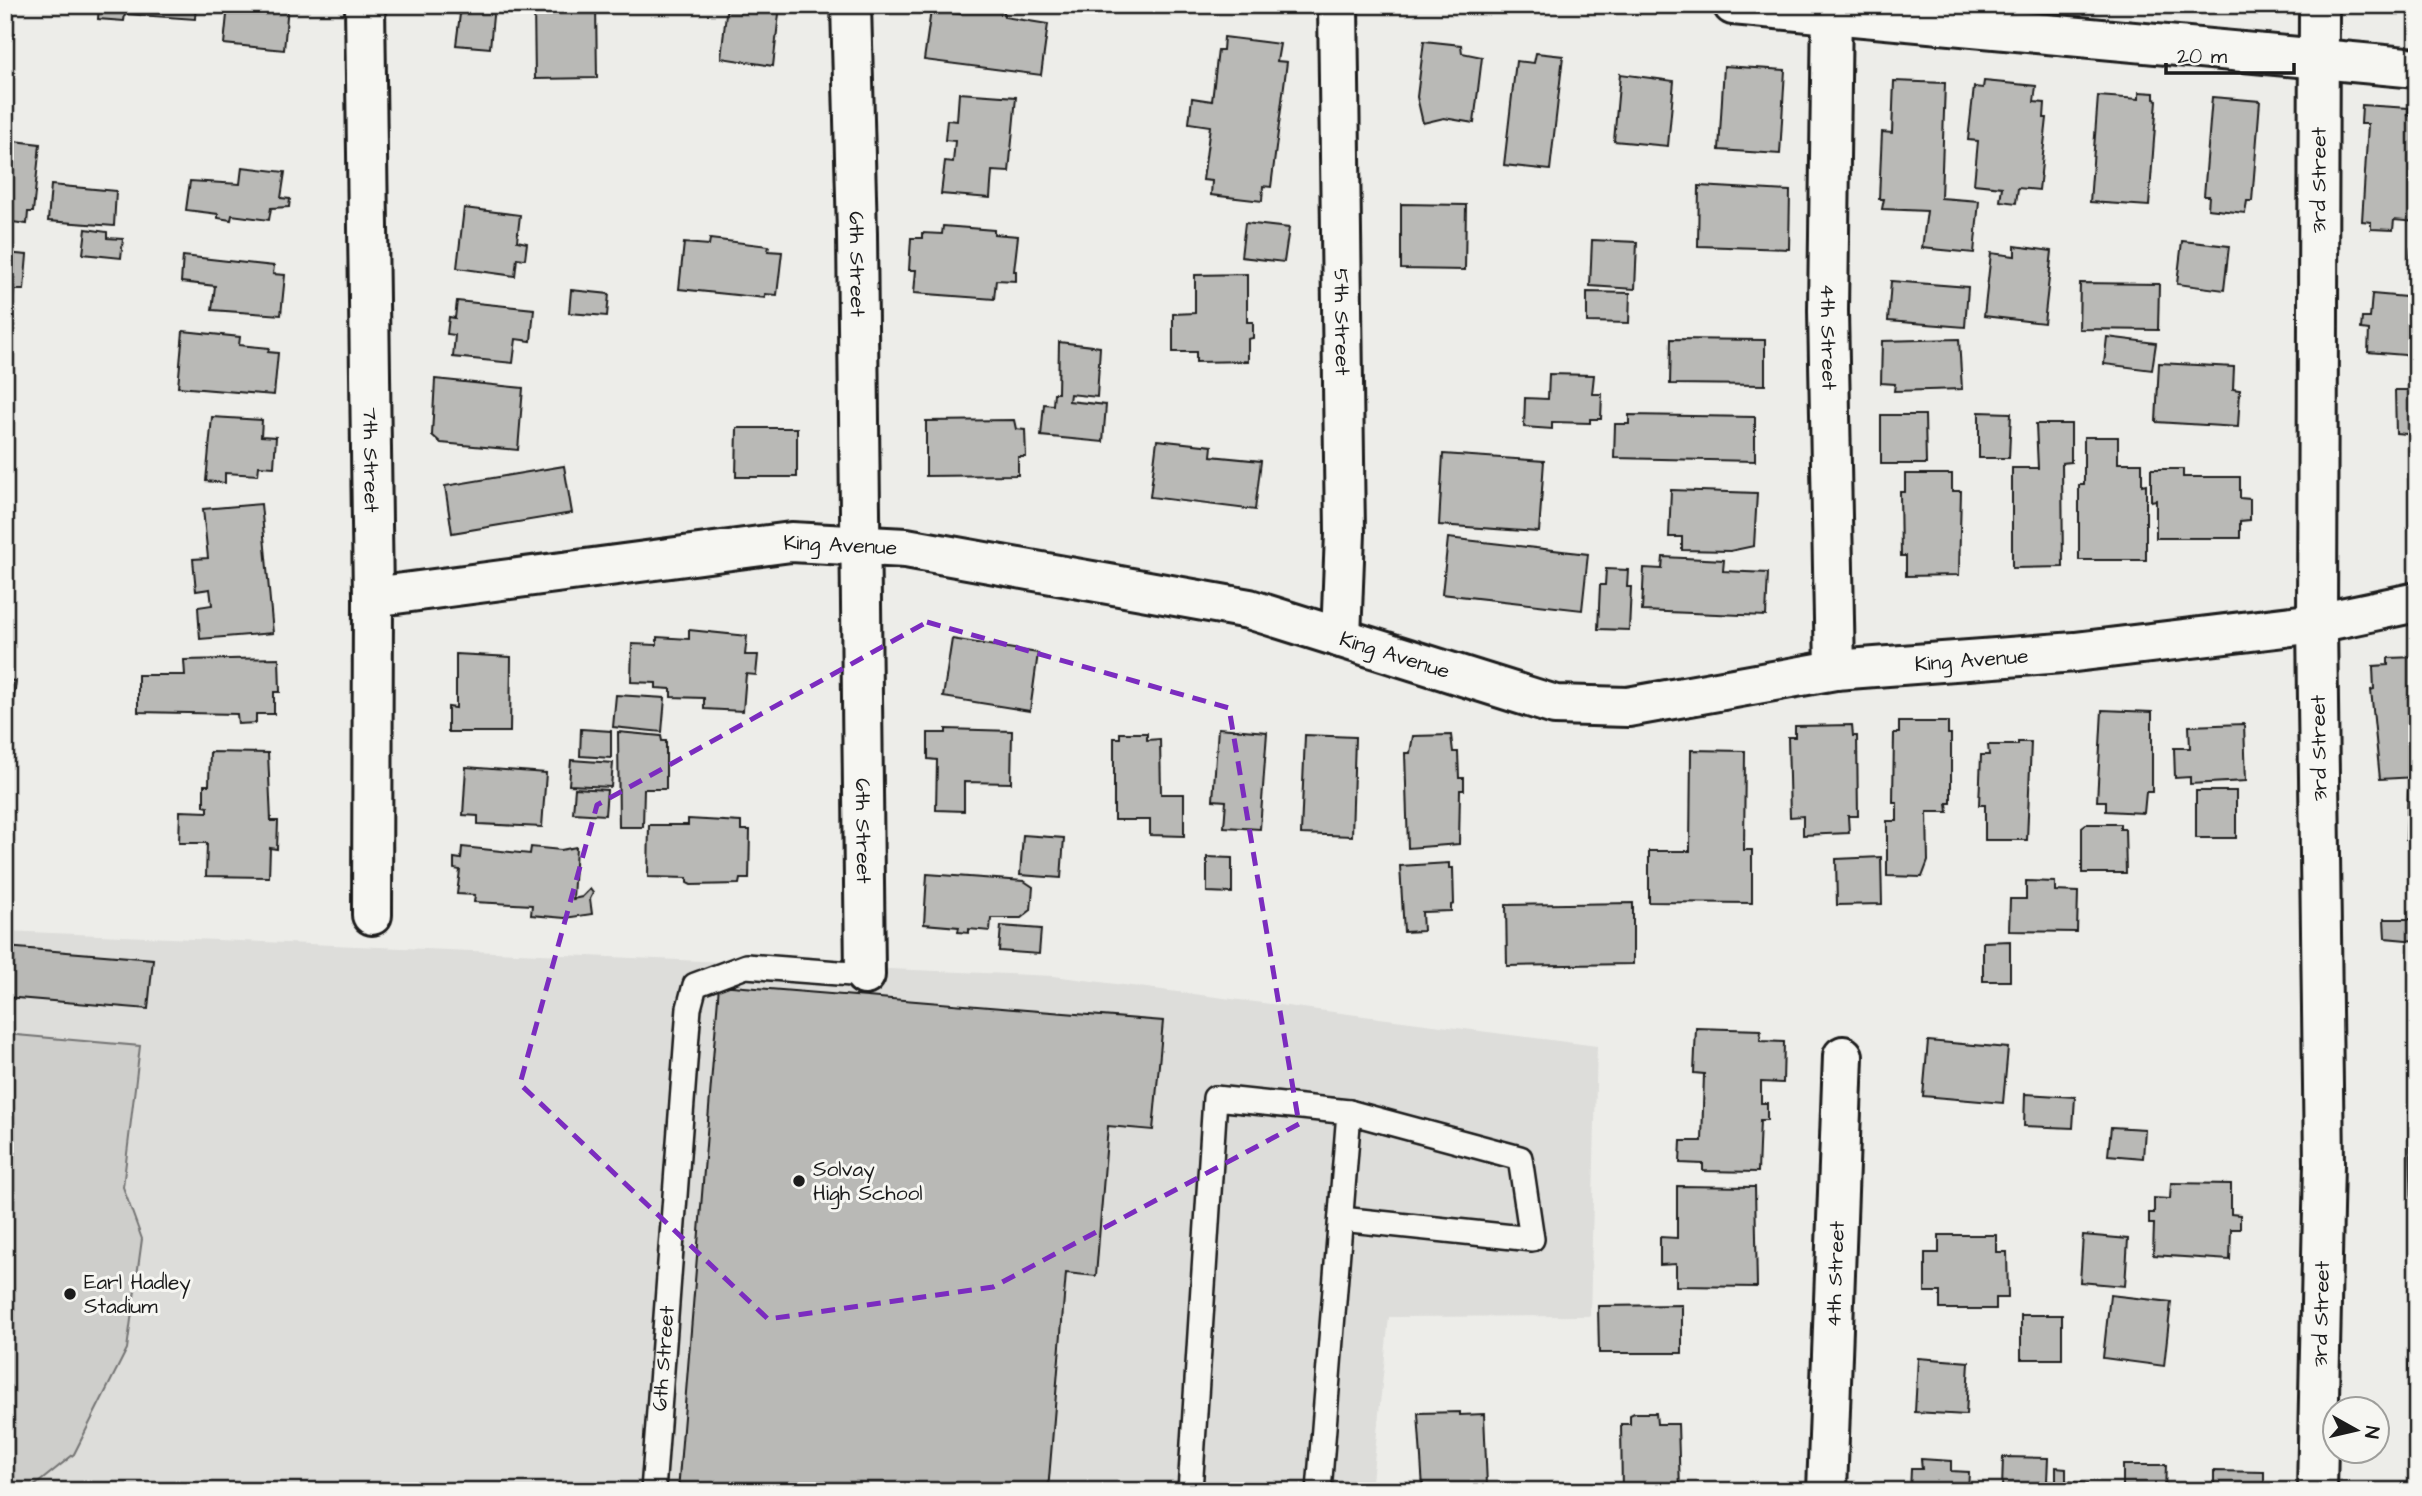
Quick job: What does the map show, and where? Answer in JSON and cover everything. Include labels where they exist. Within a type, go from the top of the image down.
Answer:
[{"type":"street","name":"7th Street","points":[[365,5],[373,597],[372,915]]},
{"type":"street","name":"6th Street","points":[[851,5],[857,234],[858,544],[865,975]]},
{"type":"street","name":"5th Street","points":[[1338,5],[1345,533],[1341,638]]},
{"type":"street","points":[[1733,5],[1832,10],[2417,68]]},
{"type":"street","name":"3rd Street","points":[[2317,1491],[2323,1163],[2317,623],[2319,5]]},
{"type":"street","name":"4th Street","points":[[1832,10],[1828,311],[1836,670]]},
{"type":"street","name":"King Avenue","points":[[373,597],[791,541],[906,548],[1249,609],[1555,705],[1628,707],[1836,670],[2074,652],[2317,623],[2417,602]]},
{"type":"street","name":"4th Street","points":[[1827,1491],[1843,1056]]},
{"type":"lane","name":"6th Street","points":[[653,1491],[689,1008],[695,985],[746,966],[865,975]]},
{"type":"lane","points":[[1190,1491],[1215,1098],[1349,1112],[1520,1158],[1532,1239],[1341,1219]]},
{"type":"lane","points":[[1319,1491],[1349,1112]]},
{"type":"highlighted area","points":[[927,622],[1229,708],[1299,1124],[993,1287],[768,1319],[520,1084],[597,805]]},
{"type":"shaded area","name":"Solvay High School","points":[[5,931],[1054,976],[1597,1046],[1590,1316],[1389,1317],[1371,1491],[5,1491]]},
{"type":"shaded area","name":"Earl Hadley Stadium","points":[[5,1034],[140,1046],[123,1187],[142,1239],[127,1349],[74,1454],[28,1491],[5,1491]]},
{"type":"building","points":[[99,5],[196,5],[195,19],[125,14],[124,21],[98,19]]},
{"type":"building","points":[[228,5],[288,5],[284,50],[224,44]]},
{"type":"building","points":[[413,5],[494,5],[490,48],[456,45],[460,14]]},
{"type":"building","points":[[534,5],[596,5],[597,78],[535,79]]},
{"type":"building","points":[[727,5],[780,5],[773,66],[721,58]]},
{"type":"building","points":[[961,6],[1004,12],[1004,17],[1048,24],[1041,75],[924,60],[931,10],[960,14]]},
{"type":"building","points":[[1224,37],[1280,44],[1277,61],[1287,62],[1271,187],[1263,186],[1262,201],[1211,195],[1212,181],[1203,180],[1210,126],[1189,123],[1192,98],[1212,101],[1218,50],[1223,50]]},
{"type":"building","points":[[1424,41],[1461,45],[1462,53],[1482,57],[1474,123],[1444,118],[1423,123],[1417,97]]},
{"type":"building","points":[[1536,53],[1563,56],[1550,170],[1504,165],[1516,61],[1534,63]]},
{"type":"building","points":[[1724,66],[1785,70],[1780,154],[1719,150]]},
{"type":"building","points":[[1620,74],[1674,81],[1668,146],[1614,141]]},
{"type":"building","points":[[1894,81],[1945,83],[1941,198],[1979,201],[1974,253],[1922,248],[1927,211],[1882,209],[1884,199],[1879,199],[1882,132],[1892,133]]},
{"type":"building","points":[[1984,81],[2036,86],[2034,102],[2045,103],[2044,118],[2047,118],[2039,190],[2018,188],[2016,203],[2000,201],[2002,187],[1974,184],[1978,141],[1968,140],[1974,87],[1983,88]]},
{"type":"building","points":[[2139,92],[2154,93],[2154,99],[2157,100],[2149,206],[2090,202],[2098,96],[2139,99]]},
{"type":"building","points":[[959,93],[1016,97],[1009,172],[992,171],[990,198],[941,194],[945,161],[953,162],[955,141],[945,140],[947,120],[957,121]]},
{"type":"building","points":[[2212,97],[2260,101],[2252,201],[2247,201],[2245,213],[2208,209],[2209,196],[2204,196]]},
{"type":"building","points":[[2362,105],[2409,108],[2408,115],[2417,116],[2417,222],[2394,220],[2393,230],[2371,229],[2371,222],[2362,221],[2368,124],[2361,124]]},
{"type":"building","points":[[5,140],[40,144],[33,212],[28,212],[27,224],[5,221]]},
{"type":"building","points":[[242,167],[285,172],[281,198],[290,199],[289,207],[271,208],[269,220],[232,215],[231,220],[218,218],[218,214],[186,210],[190,181],[240,184]]},
{"type":"building","points":[[51,185],[116,191],[114,226],[48,221]]},
{"type":"building","points":[[1699,186],[1790,191],[1789,249],[1698,246]]},
{"type":"building","points":[[1401,204],[1466,205],[1465,270],[1401,269]]},
{"type":"building","points":[[464,208],[520,215],[517,241],[527,243],[525,259],[517,258],[515,276],[457,268]]},
{"type":"building","points":[[1245,223],[1289,228],[1284,262],[1241,257]]},
{"type":"building","points":[[943,226],[994,230],[994,234],[1018,236],[1014,271],[1016,281],[996,280],[994,299],[914,293],[916,270],[909,270],[911,238],[922,238],[922,233],[942,234]]},
{"type":"building","points":[[86,229],[107,232],[107,238],[123,239],[121,258],[83,254]]},
{"type":"building","points":[[710,239],[769,246],[768,251],[782,252],[777,295],[765,294],[765,298],[679,289],[684,243],[709,245]]},
{"type":"building","points":[[1592,240],[1637,242],[1635,289],[1590,286]]},
{"type":"building","points":[[2182,241],[2229,246],[2224,290],[2177,284]]},
{"type":"building","points":[[2015,246],[2052,251],[2044,323],[1984,316],[1991,253],[2015,256]]},
{"type":"building","points":[[2411,248],[2417,249],[2417,293],[2408,293]]},
{"type":"building","points":[[5,253],[27,255],[24,290],[14,290],[9,331],[5,330]]},
{"type":"building","points":[[183,256],[274,266],[273,274],[285,275],[281,315],[212,310],[215,286],[181,282]]},
{"type":"building","points":[[1247,274],[1247,322],[1253,322],[1253,338],[1248,339],[1248,361],[1196,362],[1196,352],[1173,352],[1173,314],[1195,313],[1195,275]]},
{"type":"building","points":[[1891,281],[1968,287],[1965,327],[1888,321]]},
{"type":"building","points":[[2080,283],[2159,284],[2158,330],[2079,329]]},
{"type":"building","points":[[571,290],[609,294],[607,316],[569,313]]},
{"type":"building","points":[[1587,292],[1630,293],[1629,323],[1587,322]]},
{"type":"building","points":[[2372,294],[2417,298],[2417,356],[2368,352],[2369,330],[2361,329],[2362,318],[2370,318]]},
{"type":"building","points":[[457,301],[534,309],[531,341],[516,339],[513,363],[453,357],[455,335],[447,334],[449,317],[455,318]]},
{"type":"building","points":[[183,331],[240,337],[239,345],[269,348],[268,352],[278,353],[274,395],[178,387]]},
{"type":"building","points":[[2107,337],[2156,343],[2152,370],[2104,364]]},
{"type":"building","points":[[1671,339],[1765,340],[1765,385],[1670,384]]},
{"type":"building","points":[[1959,339],[1962,389],[1894,391],[1895,384],[1881,383],[1882,341]]},
{"type":"building","points":[[1059,342],[1100,347],[1097,397],[1070,394],[1069,401],[1106,405],[1103,442],[1041,436],[1044,404],[1053,405],[1054,393],[1058,393]]},
{"type":"building","points":[[2159,363],[2234,367],[2233,389],[2240,390],[2238,427],[2156,422]]},
{"type":"building","points":[[1549,374],[1594,375],[1592,394],[1602,394],[1601,419],[1590,419],[1590,423],[1552,422],[1552,429],[1524,427],[1525,398],[1548,399]]},
{"type":"building","points":[[435,379],[523,388],[518,450],[441,443],[432,435]]},
{"type":"building","points":[[2395,390],[2417,390],[2417,435],[2396,433]]},
{"type":"building","points":[[1979,412],[2011,413],[2009,458],[1979,458]]},
{"type":"building","points":[[1629,415],[1755,417],[1755,461],[1614,458],[1615,424],[1629,424]]},
{"type":"building","points":[[1881,415],[1925,415],[1926,464],[1881,464]]},
{"type":"building","points":[[212,417],[262,420],[261,436],[276,437],[274,467],[259,466],[258,475],[225,473],[225,483],[206,481]]},
{"type":"building","points":[[1014,420],[1016,429],[1025,430],[1026,457],[1018,457],[1018,475],[926,476],[926,421]]},
{"type":"building","points":[[2036,424],[2071,424],[2071,462],[2062,463],[2063,567],[2012,568],[2012,468],[2038,468]]},
{"type":"building","points":[[737,428],[797,428],[797,477],[736,477]]},
{"type":"building","points":[[2084,437],[2118,437],[2118,463],[2142,463],[2142,485],[2146,484],[2146,560],[2079,560],[2079,485],[2084,485]]},
{"type":"building","points":[[1157,440],[1212,446],[1211,456],[1261,461],[1255,510],[1150,497]]},
{"type":"building","points":[[1443,454],[1544,461],[1539,532],[1439,525]]},
{"type":"building","points":[[564,466],[572,513],[452,533],[445,486]]},
{"type":"building","points":[[2151,469],[2183,469],[2183,477],[2240,477],[2240,498],[2250,499],[2250,520],[2240,521],[2240,538],[2156,538],[2156,500],[2151,501]]},
{"type":"building","points":[[1905,474],[1952,474],[1952,491],[1961,491],[1959,575],[1906,576],[1906,556],[1901,556],[1900,492],[1905,492]]},
{"type":"building","points":[[1671,490],[1757,493],[1754,546],[1730,551],[1682,550],[1682,537],[1669,537]]},
{"type":"building","points":[[261,504],[273,633],[200,639],[198,607],[212,605],[210,589],[196,591],[193,559],[208,558],[203,509]]},
{"type":"building","points":[[1448,538],[1588,554],[1582,610],[1442,594]]},
{"type":"building","points":[[1663,557],[1724,560],[1723,571],[1768,573],[1766,616],[1642,611],[1644,568],[1662,569]]},
{"type":"building","points":[[1606,569],[1628,570],[1627,587],[1631,587],[1629,630],[1598,629],[1600,585],[1605,585]]},
{"type":"building","points":[[689,630],[747,636],[745,655],[758,655],[756,675],[746,674],[743,711],[704,709],[704,698],[671,697],[671,689],[656,688],[656,683],[631,682],[632,644],[657,645],[657,637],[689,639]]},
{"type":"building","points":[[952,639],[1038,653],[1030,711],[943,697]]},
{"type":"building","points":[[456,654],[511,657],[510,732],[448,732],[448,707],[456,708]]},
{"type":"building","points":[[2417,657],[2417,777],[2380,779],[2371,690],[2374,689],[2373,666],[2388,665],[2388,658]]},
{"type":"building","points":[[279,658],[280,692],[274,692],[274,714],[256,714],[256,723],[238,724],[237,714],[138,712],[138,675],[185,675],[184,660]]},
{"type":"building","points":[[5,680],[16,681],[13,708],[5,707]]},
{"type":"building","points":[[616,695],[665,698],[662,732],[613,727]]},
{"type":"building","points":[[2102,710],[2152,712],[2152,792],[2146,792],[2144,813],[2106,811],[2106,801],[2097,801]]},
{"type":"building","points":[[1899,722],[1948,722],[1948,734],[1951,734],[1951,803],[1947,803],[1948,812],[1927,812],[1928,861],[1922,877],[1887,876],[1887,821],[1897,821],[1897,802],[1893,802],[1894,733],[1899,733]]},
{"type":"building","points":[[2244,724],[2246,781],[2190,784],[2190,777],[2175,778],[2174,748],[2190,748],[2189,726]]},
{"type":"building","points":[[1852,725],[1853,736],[1857,736],[1858,816],[1848,816],[1849,833],[1803,835],[1803,816],[1790,817],[1788,737],[1795,737],[1795,726]]},
{"type":"building","points":[[1218,728],[1267,732],[1260,829],[1224,827],[1226,801],[1213,800]]},
{"type":"building","points":[[581,729],[611,731],[611,758],[580,756]]},
{"type":"building","points":[[946,729],[1012,731],[1011,783],[964,782],[964,811],[936,810],[937,760],[928,759],[928,733],[946,733]]},
{"type":"building","points":[[618,732],[661,736],[662,741],[666,741],[666,789],[644,789],[643,827],[619,827]]},
{"type":"building","points":[[1120,733],[1147,733],[1147,740],[1160,739],[1161,794],[1184,794],[1184,836],[1150,835],[1150,820],[1114,820],[1114,738],[1120,738]]},
{"type":"building","points":[[1305,735],[1355,737],[1352,836],[1301,834]]},
{"type":"building","points":[[1451,735],[1453,752],[1458,752],[1459,778],[1464,778],[1464,790],[1460,790],[1459,844],[1408,848],[1405,753],[1410,753],[1413,736]]},
{"type":"building","points":[[2018,742],[2031,742],[2027,840],[1985,840],[1985,805],[1979,805],[1981,755],[1989,755],[1988,745],[2018,745]]},
{"type":"building","points":[[1691,750],[1745,751],[1744,850],[1752,850],[1752,903],[1649,902],[1649,851],[1690,851]]},
{"type":"building","points":[[210,752],[268,753],[271,821],[278,821],[277,849],[270,848],[269,877],[206,876],[207,843],[179,843],[180,811],[208,812],[208,807],[204,806],[204,785],[209,785]]},
{"type":"building","points":[[571,760],[613,763],[611,787],[569,785]]},
{"type":"building","points":[[466,767],[546,773],[542,827],[478,824],[478,816],[463,815]]},
{"type":"building","points":[[575,788],[607,790],[605,815],[573,813]]},
{"type":"building","points":[[2196,791],[2236,791],[2236,838],[2196,838]]},
{"type":"building","points":[[2408,791],[2417,791],[2417,840],[2406,840]]},
{"type":"building","points":[[688,819],[741,822],[741,830],[750,830],[749,879],[740,879],[739,884],[691,885],[687,883],[687,878],[648,877],[649,825],[688,825]]},
{"type":"building","points":[[2086,824],[2120,824],[2120,829],[2125,829],[2126,873],[2082,873],[2082,827]]},
{"type":"building","points":[[1023,835],[1064,838],[1061,878],[1020,875]]},
{"type":"building","points":[[462,847],[530,854],[531,847],[561,850],[576,847],[573,899],[582,897],[590,889],[593,893],[590,899],[592,914],[565,918],[531,915],[532,905],[474,902],[475,895],[457,894],[460,870],[454,869],[454,858],[461,859]]},
{"type":"building","points":[[1207,857],[1232,858],[1232,893],[1207,892]]},
{"type":"building","points":[[1881,857],[1882,904],[1837,905],[1836,859]]},
{"type":"building","points":[[1449,863],[1449,868],[1453,868],[1454,904],[1451,905],[1451,911],[1422,912],[1423,931],[1404,932],[1400,866]]},
{"type":"building","points":[[927,874],[1024,881],[1033,887],[1031,910],[1021,918],[991,918],[990,931],[969,929],[969,933],[958,932],[959,927],[924,924]]},
{"type":"building","points":[[2413,878],[2417,878],[2417,941],[2385,938],[2384,919],[2413,919]]},
{"type":"building","points":[[2026,881],[2055,882],[2055,891],[2078,892],[2077,932],[2009,931],[2010,899],[2026,899]]},
{"type":"building","points":[[1633,903],[1633,964],[1507,966],[1506,905]]},
{"type":"building","points":[[1001,926],[1041,929],[1039,954],[999,951]]},
{"type":"building","points":[[2010,941],[2010,981],[1983,981],[1983,942]]},
{"type":"building","points":[[5,947],[153,959],[148,1009],[5,997]]},
{"type":"building","points":[[719,985],[1163,1021],[1153,1130],[1108,1126],[1096,1276],[1066,1273],[1048,1491],[678,1491]]},
{"type":"building","points":[[2414,1009],[2417,1009],[2417,1074],[2410,1073]]},
{"type":"building","points":[[1696,1028],[1761,1030],[1760,1041],[1784,1042],[1783,1083],[1761,1082],[1761,1103],[1767,1103],[1767,1120],[1760,1120],[1758,1172],[1703,1171],[1703,1164],[1680,1163],[1681,1141],[1702,1141],[1704,1074],[1694,1073]]},
{"type":"building","points":[[1928,1041],[2008,1048],[2003,1103],[1923,1096]]},
{"type":"building","points":[[2025,1094],[2075,1097],[2073,1128],[2024,1126]]},
{"type":"building","points":[[2409,1112],[2417,1112],[2417,1211],[2412,1211]]},
{"type":"building","points":[[2111,1127],[2145,1129],[2143,1158],[2108,1155]]},
{"type":"building","points":[[2171,1183],[2231,1184],[2231,1214],[2240,1215],[2240,1229],[2231,1229],[2230,1260],[2153,1255],[2154,1224],[2149,1224],[2149,1213],[2154,1213],[2154,1198],[2170,1199]]},
{"type":"building","points":[[1677,1186],[1755,1187],[1757,1287],[1676,1286],[1676,1264],[1660,1265],[1660,1237],[1677,1238]]},
{"type":"building","points":[[1939,1235],[1996,1235],[1996,1252],[2007,1252],[2008,1298],[1996,1298],[1996,1309],[1940,1309],[1940,1292],[1925,1292],[1925,1253],[1939,1253]]},
{"type":"building","points":[[2083,1235],[2128,1239],[2125,1286],[2080,1282]]},
{"type":"building","points":[[2110,1295],[2171,1302],[2164,1366],[2103,1358]]},
{"type":"building","points":[[1682,1305],[1682,1353],[1599,1353],[1598,1306]]},
{"type":"building","points":[[2410,1311],[2417,1311],[2417,1373],[2409,1373]]},
{"type":"building","points":[[2021,1315],[2062,1315],[2062,1359],[2021,1359]]},
{"type":"building","points":[[1918,1358],[1969,1362],[1966,1415],[1915,1412]]},
{"type":"building","points":[[2412,1404],[2417,1405],[2417,1455],[2409,1455]]},
{"type":"building","points":[[1460,1412],[1460,1415],[1484,1414],[1487,1486],[1461,1487],[1461,1491],[1449,1491],[1449,1487],[1423,1488],[1418,1413]]},
{"type":"building","points":[[1656,1413],[1657,1424],[1678,1424],[1680,1491],[1622,1491],[1621,1424],[1630,1424],[1630,1415]]},
{"type":"building","points":[[2003,1457],[2048,1458],[2047,1481],[2056,1482],[2056,1467],[2066,1468],[2066,1481],[2087,1484],[2087,1488],[2094,1488],[2094,1491],[2002,1491]]},
{"type":"building","points":[[1921,1459],[1951,1461],[1951,1471],[1969,1472],[1968,1491],[1910,1491],[1911,1469],[1922,1469]]},
{"type":"building","points":[[2123,1465],[2166,1465],[2165,1491],[2123,1491]]},
{"type":"building","points":[[2214,1471],[2264,1472],[2264,1491],[2214,1491]]},
{"type":"place","name":"Solvay High School","points":[[799,1181]]},
{"type":"place","name":"Earl Hadley Stadium","points":[[70,1294]]}]
